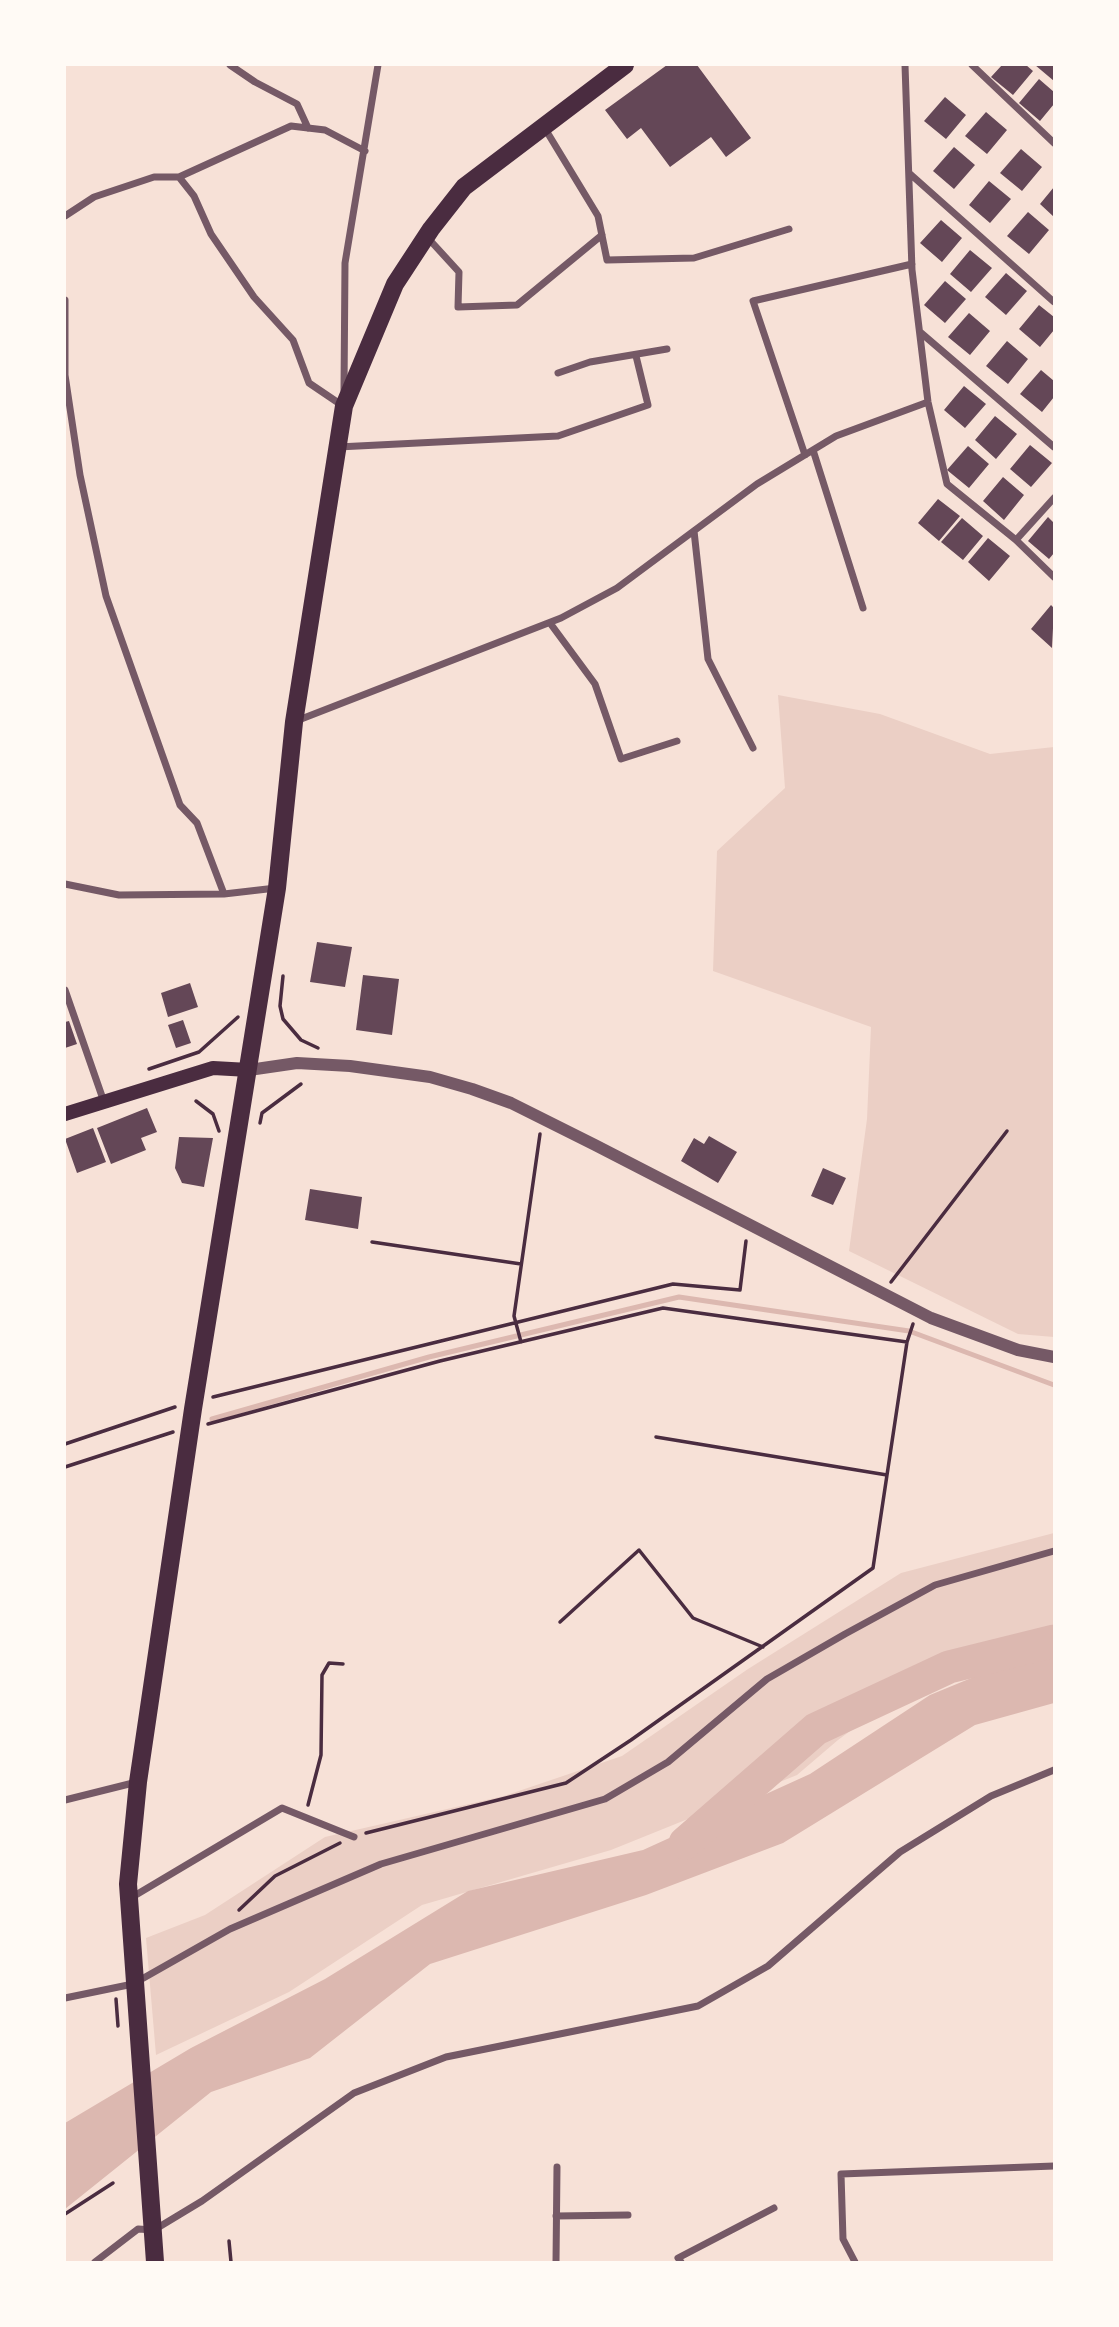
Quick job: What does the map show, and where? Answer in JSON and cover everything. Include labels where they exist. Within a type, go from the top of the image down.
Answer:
[{"type":"main road","points":[[156,2262],[133,1984],[129,1899],[138,1782],[192,1415],[277,888],[294,722],[344,406],[396,284],[426,236],[464,187],[625,65]]},
{"type":"main road","points":[[65,1114],[213,1068],[249,1070]]},
{"type":"street","points":[[230,65],[255,82],[297,104],[308,128]]},
{"type":"street","points":[[344,406],[345,263],[378,65]]},
{"type":"street","points":[[905,65],[912,264],[928,402],[947,484],[1016,540],[1054,577]]},
{"type":"street","points":[[975,66],[1054,143]]},
{"type":"street","points":[[65,216],[94,197],[154,177],[179,177],[291,126],[325,130],[365,151]]},
{"type":"street","points":[[544,126],[598,215],[607,260],[694,258],[789,229]]},
{"type":"street","points":[[909,173],[1054,302]]},
{"type":"street","points":[[179,177],[194,196],[211,234],[254,297],[293,340],[309,383],[344,406]]},
{"type":"street","points":[[426,236],[459,272],[458,307],[517,305],[602,235]]},
{"type":"street","points":[[804,455],[753,301],[912,264]]},
{"type":"street","points":[[65,300],[65,375],[80,475],[106,596],[180,805],[197,823],[224,894]]},
{"type":"street","points":[[920,332],[1054,447]]},
{"type":"street","points":[[558,373],[590,362],[667,349]]},
{"type":"street","points":[[337,447],[558,436],[648,405],[636,356]]},
{"type":"street","points":[[294,722],[550,622],[617,588],[757,485],[836,436],[928,402]]},
{"type":"street","points":[[813,450],[863,608]]},
{"type":"street","points":[[1016,540],[1054,498]]},
{"type":"street","points":[[694,531],[708,659],[753,748]]},
{"type":"street","points":[[550,622],[595,684],[621,759],[677,741]]},
{"type":"street","points":[[65,884],[119,895],[224,894],[277,888]]},
{"type":"street","points":[[65,990],[104,1102]]},
{"type":"street","points":[[249,1070],[297,1063],[430,1077],[472,1089],[542,1119],[881,1294],[943,1323],[1018,1350],[1054,1357]]},
{"type":"street","points":[[65,1998],[133,1984],[225,1931],[382,1864],[606,1799],[668,1762],[767,1679],[845,1634],[935,1585],[1054,1551]]},
{"type":"street","points":[[95,2262],[138,2229],[154,2230],[202,2201],[354,2093],[446,2057],[698,2006],[768,1966],[900,1852],[991,1796],[1054,1770]]},
{"type":"street","points":[[65,1800],[138,1782]]},
{"type":"street","points":[[129,1899],[282,1808],[354,1836]]},
{"type":"street","points":[[855,2262],[843,2239],[841,2174],[1054,2166]]},
{"type":"street","points":[[556,2262],[557,2167]]},
{"type":"street","points":[[681,2262],[678,2258],[774,2208]]},
{"type":"street","points":[[556,2216],[628,2215]]},
{"type":"path","points":[[136,1073],[199,1052],[238,1017],[240,1006]]},
{"type":"path","points":[[260,1123],[262,1113],[301,1084]]},
{"type":"path","points":[[196,1101],[213,1114],[221,1135]]},
{"type":"path","points":[[521,1342],[516,1325],[521,1264],[542,1119]]},
{"type":"path","points":[[881,1294],[1007,1131]]},
{"type":"path","points":[[65,1467],[155,1437],[192,1415],[516,1325],[673,1284],[740,1290],[748,1224]]},
{"type":"path","points":[[372,1242],[521,1264]]},
{"type":"path","points":[[65,1444],[663,1308],[907,1340]]},
{"type":"path","points":[[225,1931],[229,1919],[275,1876],[354,1836],[566,1783],[873,1568],[907,1340],[912,1324]]},
{"type":"path","points":[[656,1437],[887,1475]]},
{"type":"path","points":[[560,1622],[639,1550],[693,1618],[763,1647]]},
{"type":"path","points":[[304,1817],[321,1755],[322,1675],[329,1662],[343,1664]]},
{"type":"path","points":[[65,2214],[113,2183]]},
{"type":"path","points":[[229,2241],[231,2262]]},
{"type":"shaded area","points":[[778,695],[880,714],[990,754],[1054,747],[1054,1337],[1018,1334],[849,1251],[867,1119],[871,1027],[713,971],[717,851],[785,788]]},
{"type":"shaded area","points":[[1054,1533],[1054,1631],[946,1660],[838,1740],[797,1775],[611,1850],[422,1905],[289,1992],[156,2055],[146,1938],[205,1915],[325,1837],[504,1796],[622,1756],[748,1669],[901,1573]]},
{"type":"shaded area","points":[[1054,1644],[1054,1703],[975,1725],[783,1843],[646,1895],[430,1964],[310,2058],[211,2092],[65,2209],[65,2123],[191,2048],[325,1979],[468,1891],[643,1850],[810,1774],[930,1695]]},
{"type":"building","points":[[667,65],[697,65],[751,138],[726,157],[711,137],[670,167],[641,128],[627,139],[605,110]]},
{"type":"building","points":[[1002,65],[1026,65],[1033,71],[1013,95],[991,77]]},
{"type":"building","points":[[1035,65],[1054,65],[1054,81]]},
{"type":"building","points":[[1039,79],[1054,92],[1054,104],[1040,121],[1019,103]]},
{"type":"building","points":[[945,97],[966,115],[946,139],[924,121]]},
{"type":"building","points":[[986,112],[1007,130],[987,154],[965,136]]},
{"type":"building","points":[[954,147],[975,165],[954,189],[933,171]]},
{"type":"building","points":[[1021,149],[1042,167],[1022,191],[1000,173]]},
{"type":"building","points":[[989,181],[1011,199],[990,223],[969,205]]},
{"type":"building","points":[[1054,187],[1054,217],[1040,204]]},
{"type":"building","points":[[1028,212],[1049,230],[1029,254],[1007,236]]},
{"type":"building","points":[[941,220],[962,238],[942,262],[920,243]]},
{"type":"building","points":[[970,250],[992,268],[971,292],[950,274]]},
{"type":"building","points":[[1006,273],[1027,291],[1006,315],[985,297]]},
{"type":"building","points":[[945,281],[966,299],[945,323],[924,305]]},
{"type":"building","points":[[1039,305],[1054,317],[1054,330],[1040,347],[1019,329]]},
{"type":"building","points":[[969,313],[990,331],[970,355],[948,337]]},
{"type":"building","points":[[1007,341],[1028,359],[1008,384],[986,366]]},
{"type":"building","points":[[1041,370],[1054,381],[1054,397],[1042,412],[1020,394]]},
{"type":"building","points":[[964,386],[986,404],[965,428],[944,410]]},
{"type":"building","points":[[995,416],[1017,434],[996,459],[975,440]]},
{"type":"building","points":[[1030,445],[1052,463],[1031,487],[1010,469]]},
{"type":"building","points":[[968,446],[989,464],[969,488],[947,470]]},
{"type":"building","points":[[1003,477],[1024,495],[1004,520],[983,501]]},
{"type":"building","points":[[938,499],[960,516],[939,541],[918,523]]},
{"type":"building","points":[[1048,517],[1054,523],[1054,553],[1049,559],[1028,541]]},
{"type":"building","points":[[962,518],[983,536],[963,560],[941,542]]},
{"type":"building","points":[[988,538],[1010,556],[989,581],[968,562]]},
{"type":"building","points":[[1051,605],[1054,608],[1052,648],[1031,629]]},
{"type":"building","points":[[317,942],[352,947],[345,987],[310,982]]},
{"type":"building","points":[[363,975],[399,979],[392,1035],[356,1030]]},
{"type":"building","points":[[190,983],[198,1007],[168,1017],[161,993]]},
{"type":"building","points":[[183,1020],[191,1043],[176,1048],[168,1025]]},
{"type":"building","points":[[69,1021],[77,1044],[65,1048],[65,1022]]},
{"type":"building","points":[[147,1108],[157,1132],[141,1138],[146,1150],[111,1164],[97,1128]]},
{"type":"building","points":[[93,1128],[106,1162],[77,1173],[65,1139]]},
{"type":"building","points":[[709,1136],[737,1152],[718,1183],[681,1161],[694,1138],[704,1144]]},
{"type":"building","points":[[179,1137],[213,1138],[204,1187],[182,1183],[175,1168]]},
{"type":"building","points":[[823,1168],[846,1178],[833,1205],[811,1196]]},
{"type":"building","points":[[310,1189],[362,1197],[358,1229],[305,1220]]},
{"type":"waterway","points":[[212,1419],[429,1357],[679,1297],[909,1331],[1054,1385]]},
{"type":"waterway","points":[[685,1843],[816,1729],[949,1667],[1054,1641]]}]
